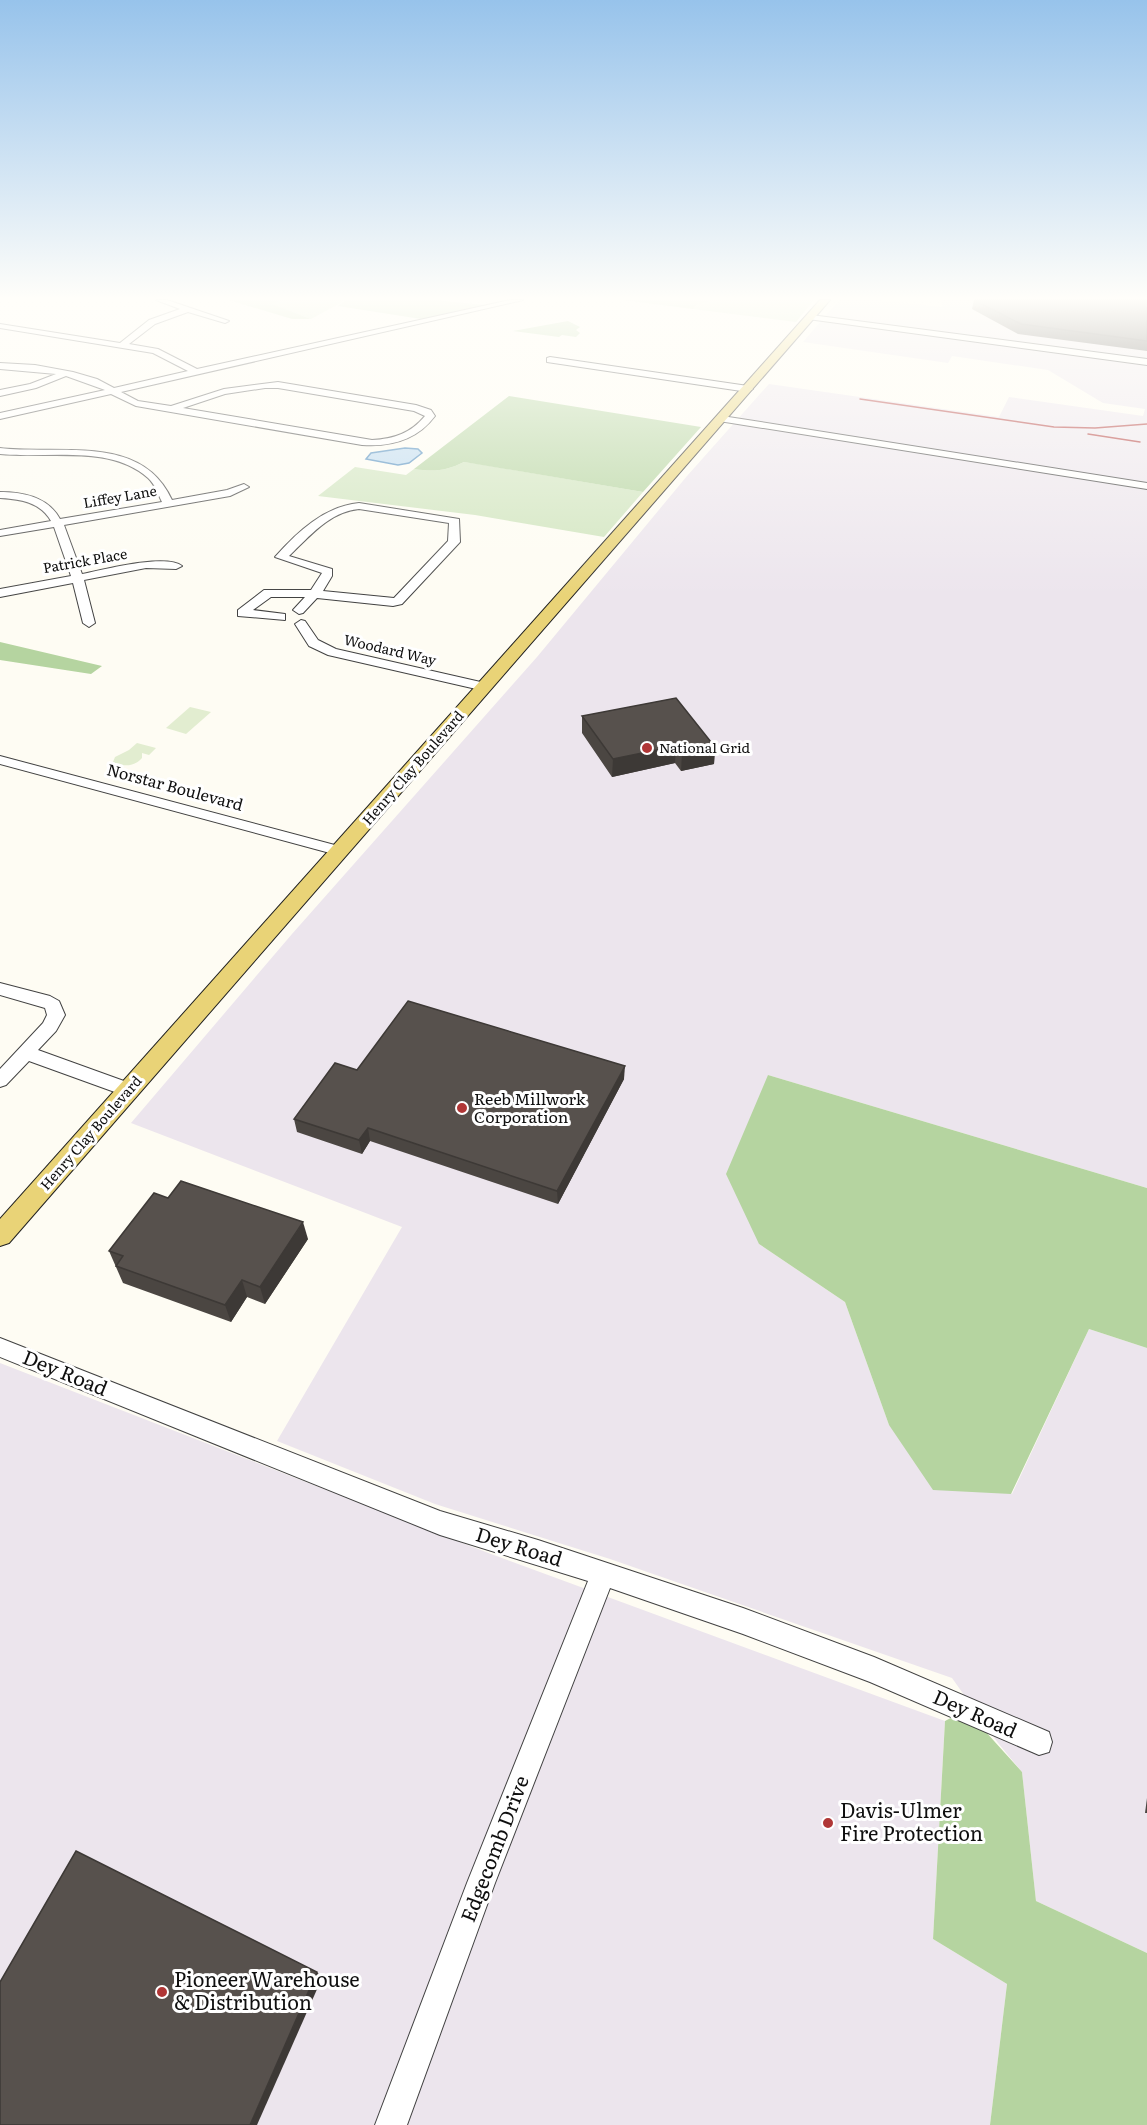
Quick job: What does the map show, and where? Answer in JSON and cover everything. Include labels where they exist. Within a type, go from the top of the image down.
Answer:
[{"type":"main road","name":"Henry Clay Boulevard","points":[[0,1236],[739,399]]},
{"type":"street","points":[[0,416],[75,399]]},
{"type":"street","points":[[124,399],[135,403],[380,444],[398,441],[425,423],[430,416],[428,412],[416,408],[363,399]]},
{"type":"street","points":[[173,409],[196,399]]},
{"type":"street","points":[[722,419],[1147,486]]},
{"type":"street","points":[[0,451],[84,453],[124,462],[152,476],[161,488],[168,504]]},
{"type":"street","name":"Liffey Lane","points":[[0,533],[230,493],[244,487]]},
{"type":"street","points":[[0,495],[19,497],[44,505],[56,524],[78,578],[89,623]]},
{"type":"street","points":[[314,594],[300,617],[286,623],[281,617],[242,613],[268,592],[314,594],[393,602],[398,601],[454,542],[455,521],[359,506],[347,506],[334,510],[281,557],[328,571],[327,577],[314,594]]},
{"type":"street","name":"Patrick Place","points":[[0,593],[146,566],[176,566]]},
{"type":"street","name":"Woodard Way","points":[[300,617],[305,634],[313,643],[326,650],[485,687]]},
{"type":"street","name":"Norstar Boulevard","points":[[0,760],[341,850]]},
{"type":"street","points":[[0,989],[44,1000],[53,1005],[56,1015],[50,1027],[0,1080]]},
{"type":"street","points":[[27,1053],[129,1090]]},
{"type":"street","name":"Dey Road","points":[[0,1347],[440,1523],[538,1552],[743,1621],[863,1666],[1039,1742]]},
{"type":"street","name":"Edgecomb Drive","points":[[391,2125],[481,1882],[603,1574]]},
{"type":"shaded area","points":[[755,399],[875,399],[999,417],[1008,399],[1024,399],[1143,416],[1145,409],[1103,403],[1097,399],[1147,399],[1147,1188],[768,1075],[759,1244],[845,1302],[889,1425],[1012,1494],[1089,1329],[1147,1348],[1147,1953],[1036,1901],[1022,1772],[998,1743],[952,1678],[610,1559],[435,1504],[277,1441],[402,1227],[131,1123],[292,934],[537,657],[687,476]]},
{"type":"shaded area","points":[[0,1363],[491,1554],[945,1721],[933,1939],[1007,1984],[990,2125],[0,2125]]},
{"type":"green space","points":[[505,399],[529,399],[701,427],[643,492],[464,462],[440,470],[414,469]]},
{"type":"green space","points":[[464,462],[643,492],[604,537],[475,515],[318,496],[355,467],[406,475],[414,469],[440,470]]},
{"type":"green space","points":[[0,642],[102,666],[91,674],[0,660]]},
{"type":"green space","points":[[190,707],[211,712],[186,734],[166,728]]},
{"type":"green space","points":[[137,743],[156,748],[149,755],[142,753],[142,758],[132,765],[113,762],[115,757]]},
{"type":"green space","points":[[768,1075],[1147,1188],[1147,1348],[1089,1329],[1011,1494],[933,1490],[889,1425],[845,1302],[759,1244],[726,1174]]},
{"type":"green space","points":[[966,1710],[1022,1772],[1036,1901],[1147,1953],[1147,2125],[990,2125],[1007,1984],[933,1939],[945,1721]]},
{"type":"water","points":[[405,448],[418,449],[422,453],[409,463],[398,465],[366,459],[371,453]]},
{"type":"building","points":[[676,698],[715,747],[682,754],[676,746],[613,759],[582,716]]},
{"type":"building","name":"Reeb Millwork Corporation","points":[[408,1001],[625,1066],[557,1191],[368,1128],[359,1140],[294,1119],[335,1063],[357,1070]]},
{"type":"building","points":[[181,1181],[303,1222],[260,1287],[242,1280],[225,1305],[116,1266],[123,1256],[109,1251],[154,1193],[168,1198]]},
{"type":"building","name":"Pioneer Warehouse & Distribution","points":[[76,1851],[317,1972],[250,2125],[0,2125],[0,1982]]},
{"type":"railway","points":[[861,399],[1054,427],[1095,428],[1147,424]]},
{"type":"railway","points":[[1088,434],[1140,442]]},
{"type":"place","name":"National Grid","points":[[647,748]]},
{"type":"place","name":"Reeb Millwork Corporation","points":[[462,1108]]},
{"type":"place","name":"Davis-Ulmer Fire Protection","points":[[828,1823]]},
{"type":"place","name":"Pioneer Warehouse & Distribution","points":[[162,1992]]}]
